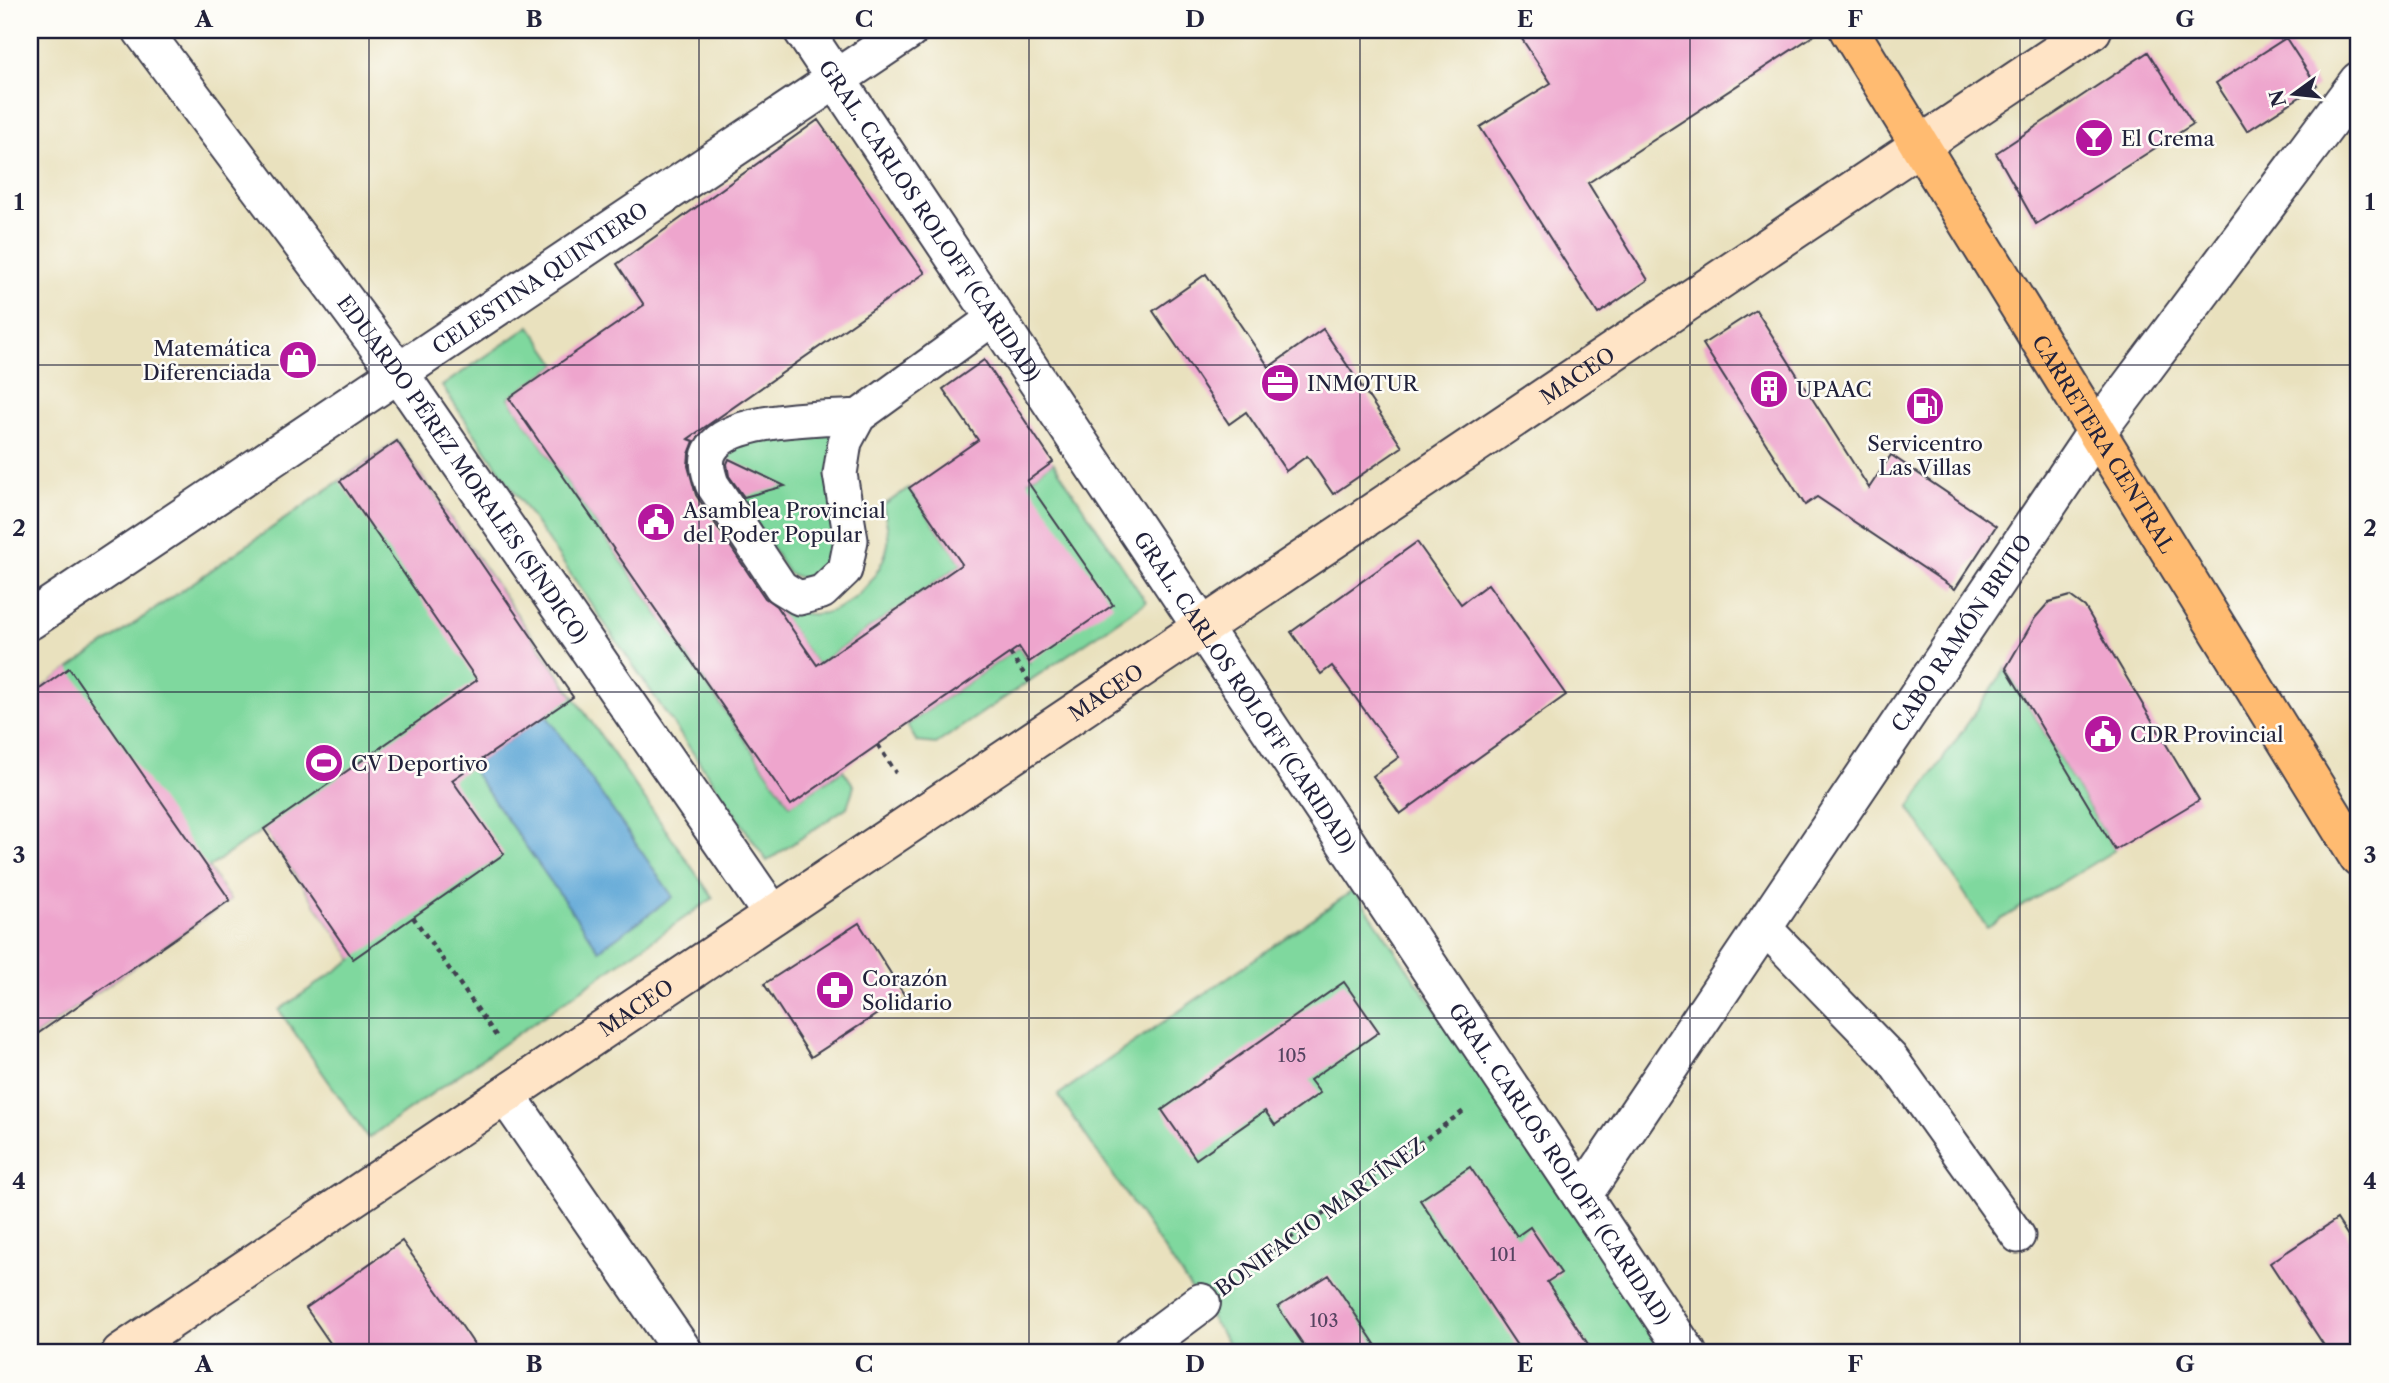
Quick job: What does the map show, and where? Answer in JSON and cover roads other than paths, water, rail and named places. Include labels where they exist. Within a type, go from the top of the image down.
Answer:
[{"type":"main road","name":"CARRETERA CENTRAL","points":[[1849,30],[2359,858]]},
{"type":"main road","name":"MACEO","points":[[121,1353],[2092,30]]},
{"type":"street","name":"EDUARDO PÉREZ MORALES (SÍNDICO)","points":[[142,30],[398,372],[774,915]]},
{"type":"street","name":"GRAL. CARLOS ROLOFF (CARIDAD)","points":[[803,30],[1687,1353]]},
{"type":"street","name":"CELESTINA QUINTERO","points":[[30,620],[909,30]]},
{"type":"street","name":"CABO RAMÓN BRITO","points":[[1582,1196],[2096,431],[2359,81]]},
{"type":"street","points":[[517,1088],[684,1353]]},
{"type":"street","name":"BONIFACIO MARTÍNEZ","points":[[1134,1353],[1201,1303]]},
{"type":"lane","points":[[859,416],[751,425],[727,433],[711,449],[707,466],[712,484],[781,587],[799,598],[822,592],[845,570],[851,540],[840,474],[845,442],[859,416],[995,317]]},
{"type":"lane","points":[[1764,927],[1891,1058],[2018,1236]]},
{"type":"water","points":[[546,715],[673,897],[599,950],[470,767]]},
{"type":"place","name":"El Crema","points":[[2094,138]]},
{"type":"place","name":"Matemática Diferenciada","points":[[298,360]]},
{"type":"place","name":"INMOTUR","points":[[1280,383]]},
{"type":"place","name":"UPAAC","points":[[1769,389]]},
{"type":"place","name":"Servicentro Las Villas","points":[[1925,406]]},
{"type":"place","name":"Asamblea Provincial del Poder Popular","points":[[656,522]]},
{"type":"place","name":"CDR Provincial","points":[[2103,734]]},
{"type":"place","name":"CV Deportivo","points":[[324,763]]},
{"type":"place","name":"Corazón Solidario","points":[[835,990]]}]
